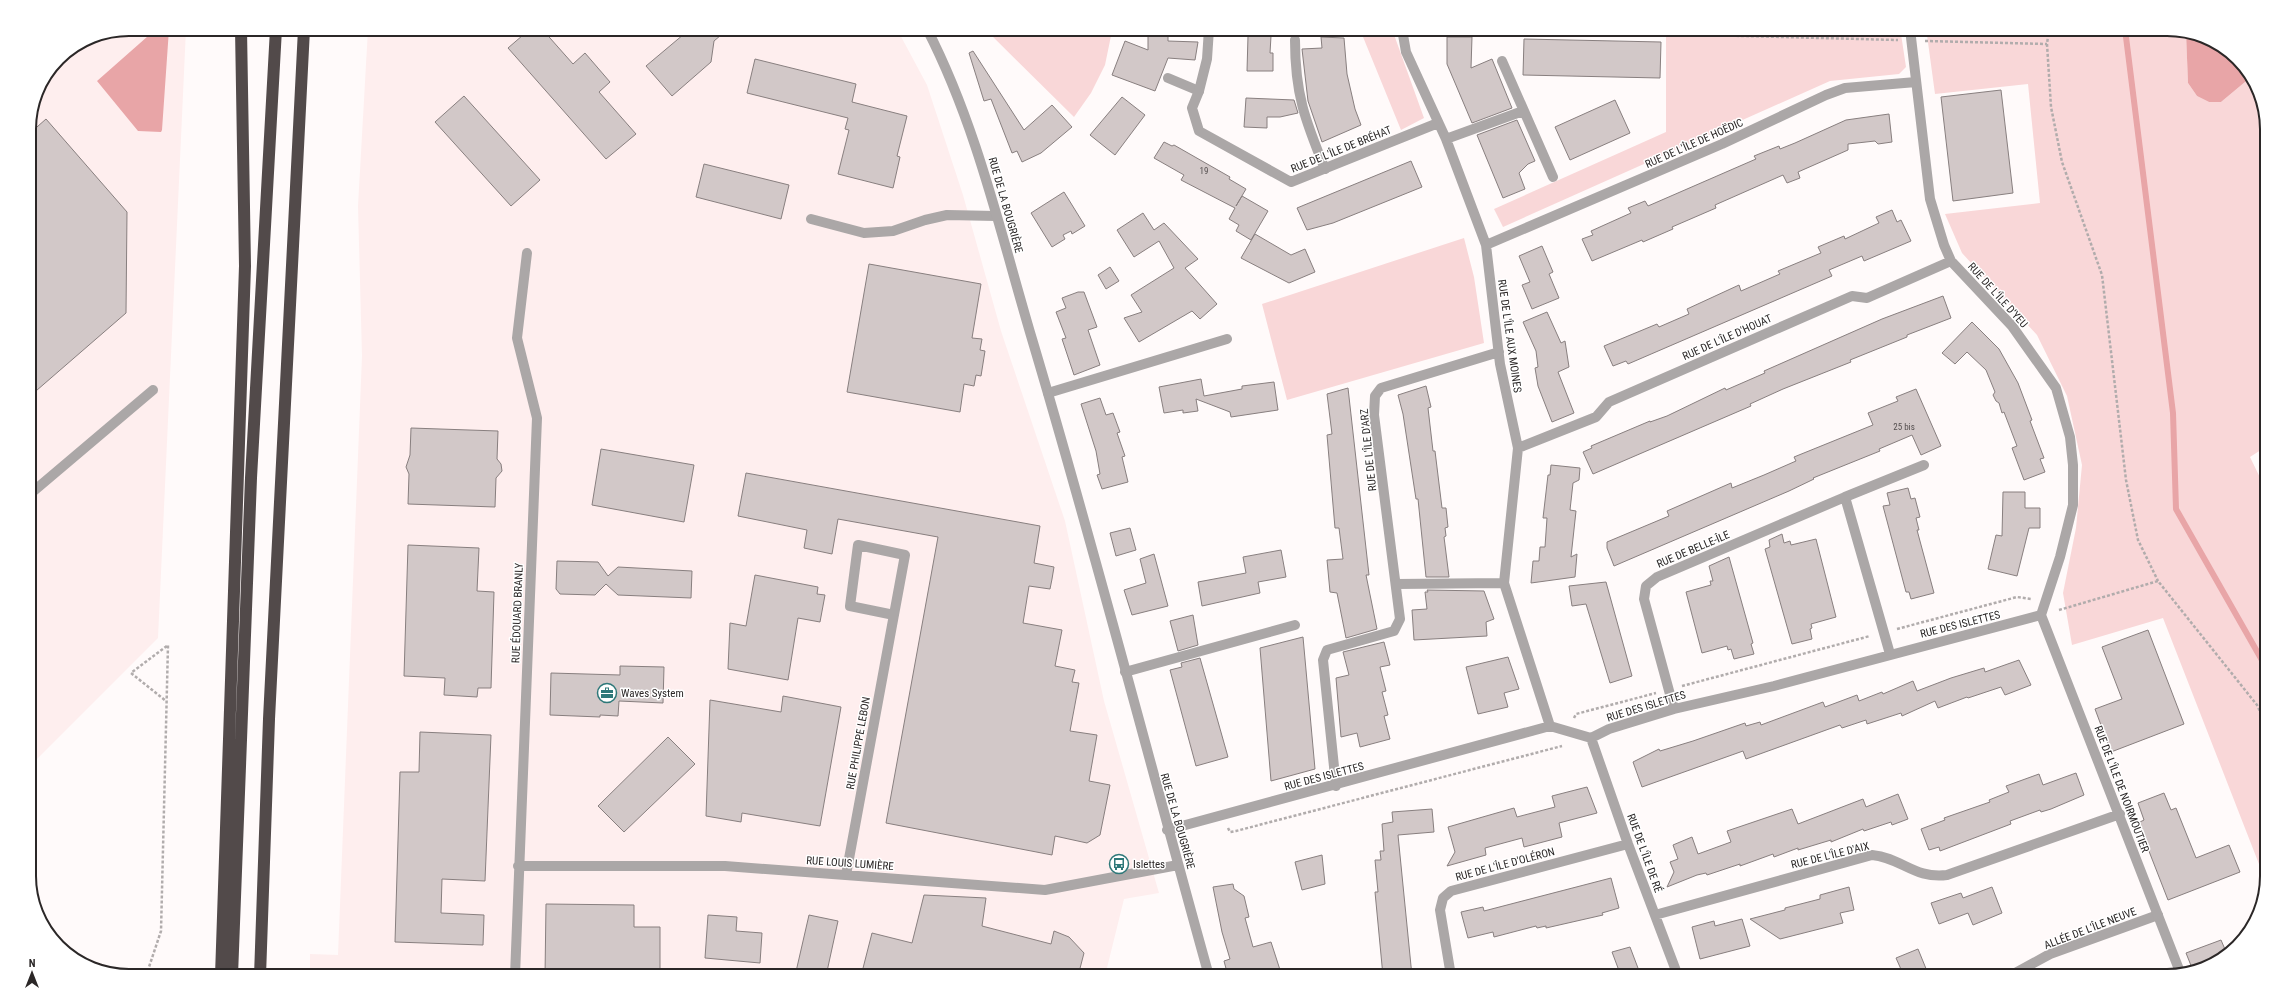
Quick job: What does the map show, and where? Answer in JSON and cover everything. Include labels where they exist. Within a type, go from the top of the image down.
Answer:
[{"type":"highway","points":[[221,969],[245,266],[241,36]]},
{"type":"highway","points":[[232,969],[251,478],[276,36]]},
{"type":"highway","points":[[260,969],[269,719],[304,36]]},
{"type":"street","name":"RUE DE LA BOUGRIÈRE","points":[[931,36],[940,54],[976,144],[1048,393],[1206,969]]},
{"type":"street","name":"RUE DE L'ÎLE DE BRÉHAT","points":[[1209,36],[1207,59],[1199,91],[1192,108],[1199,131],[1291,182],[1438,123]]},
{"type":"street","name":"RUE DE L'ÎLE AUX MOINES","points":[[1403,36],[1406,52],[1446,139],[1486,245],[1498,352],[1518,448],[1504,582],[1550,726]]},
{"type":"street","name":"RUE DE L'ÎLE D'YEU","points":[[1911,36],[1930,199],[1944,245],[1951,261],[2012,326],[2056,388],[2070,437],[2073,465],[2072,505],[2060,557],[2041,615]]},
{"type":"street","points":[[1295,40],[1295,70],[1299,98],[1308,127],[1325,169]]},
{"type":"street","points":[[1502,62],[1553,177]]},
{"type":"street","points":[[1168,78],[1199,91]]},
{"type":"street","name":"RUE DE L'ÎLE DE HOËDIC","points":[[1486,245],[1722,144],[1826,95],[1845,88],[1916,82]]},
{"type":"street","points":[[1446,139],[1523,111]]},
{"type":"street","points":[[811,219],[864,233],[894,231],[925,220],[947,215],[996,216]]},
{"type":"street","name":"RUE ÉDOUARD BRANLY","points":[[515,969],[518,866],[537,418],[516,338],[527,253]]},
{"type":"street","name":"RUE DE L'ÎLE D'HOUAT","points":[[1518,448],[1596,417],[1608,402],[1845,299],[1852,296],[1867,298],[1951,261]]},
{"type":"street","points":[[1048,393],[1227,339]]},
{"type":"street","name":"RUE DE L'ÎLE D'ARZ","points":[[1336,786],[1324,660],[1327,650],[1333,647],[1394,631],[1400,619],[1374,414],[1375,396],[1381,388],[1498,352]]},
{"type":"street","points":[[36,489],[153,390]]},
{"type":"street","name":"RUE DE BELLE-ÎLE","points":[[1674,709],[1644,599],[1646,586],[1656,577],[1924,465]]},
{"type":"street","points":[[1845,497],[1890,654]]},
{"type":"street","name":"RUE PHILIPPE LEBON","points":[[846,875],[894,615],[905,555],[858,545],[850,606],[894,615]]},
{"type":"street","points":[[1396,584],[1504,582]]},
{"type":"street","name":"RUE DES ISLETTES","points":[[1592,738],[1608,729],[1674,709],[1774,686],[2041,615]]},
{"type":"street","name":"RUE DE L'ÎLE DE NOIRMOUTIER","points":[[2041,615],[2120,814],[2178,968]]},
{"type":"street","points":[[1125,672],[1295,625]]},
{"type":"street","points":[[1550,726],[1592,738]]},
{"type":"street","name":"RUE DES ISLETTES","points":[[1167,830],[1336,786],[1550,726]]},
{"type":"street","name":"RUE DE L'ÎLE DE RÉ","points":[[1592,738],[1628,844],[1675,969]]},
{"type":"street","name":"RUE DE L'ÎLE D'AIX","points":[[1655,915],[1872,855],[1887,857],[1914,872],[1933,877],[1947,875],[2120,814]]},
{"type":"street","name":"RUE DE L'ÎLE D'OLÉRON","points":[[1450,969],[1440,910],[1443,898],[1451,891],[1628,844]]},
{"type":"street","name":"RUE LOUIS LUMIÈRE","points":[[518,866],[725,866],[1045,890],[1178,865]]},
{"type":"street","name":"ALLÉE DE L'ÎLE NEUVE","points":[[2023,969],[2050,954],[2158,915]]},
{"type":"path","points":[[1728,36],[2047,44]]},
{"type":"path","points":[[2048,36],[2047,44],[2051,107],[2062,162],[2102,275],[2126,480],[2138,540],[2158,581],[2257,705],[2260,711]]},
{"type":"path","points":[[2041,615],[2158,581]]},
{"type":"path","points":[[148,969],[161,931],[168,645],[131,673],[166,701]]},
{"type":"shaded area","points":[[123,36],[186,36],[158,638],[36,760],[36,123],[39,105],[43,94],[52,77],[63,63],[83,48],[94,43]]},
{"type":"shaded area","points":[[148,36],[169,36],[161,132],[138,131],[97,81]]},
{"type":"shaded area","points":[[368,36],[901,36],[927,85],[963,195],[1001,331],[1065,521],[1104,701],[1159,893],[1124,899],[1107,969],[310,969],[310,954],[338,955],[362,356],[358,206]]},
{"type":"shaded area","points":[[992,36],[1111,36],[1105,65],[1091,93],[1074,117]]},
{"type":"shaded area","points":[[1363,36],[1395,36],[1424,118],[1401,130]]},
{"type":"shaded area","points":[[1666,36],[1901,36],[1906,67],[1899,74],[1830,81],[1503,227],[1494,209],[1666,132]]},
{"type":"shaded area","points":[[1927,36],[2173,36],[2186,38],[2188,83],[2197,96],[2209,102],[2221,102],[2246,81],[2255,99],[2260,123],[2260,451],[2250,457],[2260,478],[2260,867],[2163,618],[2072,645],[2063,593],[2076,528],[2082,465],[2067,396],[2037,335],[1962,253],[1945,214],[2040,203],[2028,84],[1935,94]]},
{"type":"shaded area","points":[[2186,38],[2213,48],[2223,55],[2233,63],[2246,81],[2221,102],[2209,102],[2197,96],[2188,83]]},
{"type":"shaded area","points":[[1464,238],[1474,277],[1484,343],[1287,400],[1262,304]]},
{"type":"building","points":[[522,36],[548,36],[573,64],[585,53],[610,82],[599,92],[636,134],[606,159],[508,48]]},
{"type":"building","points":[[682,36],[720,36],[714,41],[711,62],[672,96],[646,66]]},
{"type":"building","points":[[1148,36],[1168,36],[1168,41],[1198,42],[1195,60],[1168,58],[1155,91],[1112,75],[1125,41],[1148,50]]},
{"type":"building","points":[[1248,36],[1271,36],[1270,53],[1273,53],[1273,71],[1247,71]]},
{"type":"building","points":[[1321,37],[1344,38],[1347,74],[1355,109],[1361,125],[1322,142],[1308,101],[1302,49],[1322,48]]},
{"type":"building","points":[[1447,37],[1472,37],[1471,68],[1492,59],[1512,108],[1472,123],[1447,64]]},
{"type":"building","points":[[1524,39],[1661,42],[1660,78],[1523,75]]},
{"type":"building","points":[[973,51],[1024,130],[1052,105],[1072,127],[1041,153],[1022,162],[1017,151],[1012,153],[991,99],[984,101],[969,53]]},
{"type":"building","points":[[755,59],[856,84],[852,102],[907,116],[897,156],[900,157],[893,188],[838,174],[849,130],[845,129],[848,118],[747,93]]},
{"type":"building","points":[[2001,90],[2013,193],[1953,201],[1941,97]]},
{"type":"building","points":[[464,96],[540,180],[511,206],[435,122]]},
{"type":"building","points":[[1122,97],[1145,115],[1115,155],[1090,135]]},
{"type":"building","points":[[1246,98],[1294,100],[1298,113],[1280,117],[1267,117],[1267,128],[1244,127]]},
{"type":"building","points":[[1615,100],[1630,133],[1570,160],[1555,127]]},
{"type":"building","points":[[1889,114],[1892,142],[1878,144],[1875,141],[1848,144],[1848,150],[1798,172],[1800,178],[1787,183],[1783,175],[1715,205],[1716,208],[1672,227],[1673,229],[1592,261],[1582,239],[1593,235],[1591,231],[1631,213],[1628,208],[1645,201],[1648,206],[1756,159],[1754,156],[1779,146],[1780,149],[1846,120]]},
{"type":"building","points":[[46,119],[127,212],[126,313],[36,391],[36,128]]},
{"type":"building","points":[[1517,120],[1535,161],[1528,164],[1519,173],[1525,189],[1503,198],[1477,135]]},
{"type":"building","points":[[1164,142],[1172,146],[1174,145],[1230,177],[1229,179],[1246,189],[1236,206],[1242,196],[1268,211],[1251,240],[1236,231],[1239,225],[1229,219],[1235,208],[1181,180],[1184,175],[1154,158]]},
{"type":"building","points":[[1411,161],[1422,187],[1333,223],[1307,230],[1297,208]]},
{"type":"building","points":[[704,164],[789,185],[781,219],[696,197]]},
{"type":"building","points":[[1064,192],[1085,226],[1072,234],[1071,231],[1063,235],[1065,239],[1052,247],[1031,213]]},
{"type":"building","points":[[1892,210],[1897,222],[1901,220],[1911,241],[1864,261],[1862,256],[1829,270],[1832,276],[1628,364],[1626,361],[1613,366],[1604,346],[1657,324],[1659,327],[1689,314],[1687,309],[1739,285],[1741,291],[1780,274],[1778,271],[1821,253],[1818,247],[1844,236],[1845,239],[1879,223],[1876,217]]},
{"type":"building","points":[[1143,213],[1154,230],[1164,223],[1198,259],[1185,268],[1217,304],[1200,319],[1192,311],[1139,342],[1124,318],[1142,312],[1131,295],[1174,268],[1159,241],[1134,257],[1117,230]]},
{"type":"building","points":[[1255,234],[1291,255],[1305,249],[1315,272],[1289,283],[1241,258]]},
{"type":"building","points":[[1542,246],[1553,272],[1549,274],[1559,298],[1532,309],[1522,285],[1530,282],[1519,256]]},
{"type":"building","points":[[869,264],[981,284],[972,338],[982,339],[980,350],[985,351],[981,376],[976,375],[974,386],[964,384],[960,412],[847,392]]},
{"type":"building","points":[[1110,267],[1119,281],[1106,289],[1098,275]]},
{"type":"building","points":[[1078,292],[1084,292],[1097,327],[1088,330],[1100,365],[1074,375],[1062,339],[1066,338],[1056,312],[1066,308],[1062,298]]},
{"type":"building","points":[[1943,296],[1951,318],[1850,360],[1851,362],[1783,389],[1750,404],[1751,406],[1593,474],[1583,452],[1592,448],[1591,446],[1650,421],[1667,416],[1725,388],[1726,390],[1765,373],[1764,371],[1882,319]]},
{"type":"building","points":[[1547,312],[1561,343],[1565,341],[1569,367],[1558,372],[1574,413],[1552,422],[1538,386],[1535,368],[1538,367],[1536,351],[1523,322]]},
{"type":"building","points":[[1972,322],[1999,349],[2018,383],[2044,458],[2040,459],[2045,472],[2024,480],[2012,448],[2017,446],[2004,412],[2002,413],[1999,403],[1993,395],[1995,392],[1986,370],[1967,352],[1955,364],[1942,353]]},
{"type":"building","points":[[1201,379],[1204,396],[1242,389],[1242,386],[1274,382],[1278,410],[1231,417],[1230,412],[1196,399],[1198,411],[1183,413],[1183,410],[1164,413],[1159,387]]},
{"type":"building","points":[[1426,386],[1431,407],[1428,408],[1442,508],[1446,508],[1448,527],[1445,528],[1446,536],[1444,537],[1449,577],[1426,577],[1418,499],[1416,499],[1403,414],[1398,395]]},
{"type":"building","points":[[1348,388],[1369,575],[1366,575],[1377,629],[1346,638],[1337,593],[1330,592],[1327,560],[1343,559],[1339,528],[1335,528],[1327,435],[1332,434],[1327,394]]},
{"type":"building","points":[[1916,389],[1941,446],[1921,455],[1912,435],[1879,449],[1880,451],[1813,478],[1814,479],[1789,491],[1614,566],[1607,548],[1607,542],[1669,516],[1667,511],[1731,483],[1732,488],[1764,475],[1796,461],[1794,457],[1873,425],[1868,413],[1898,401],[1896,397]]},
{"type":"building","points":[[1100,398],[1106,415],[1113,413],[1120,432],[1117,433],[1125,456],[1122,457],[1128,482],[1102,489],[1097,475],[1100,474],[1096,451],[1081,404]]},
{"type":"building","points":[[411,428],[498,431],[497,459],[501,464],[502,471],[496,478],[495,507],[408,504],[409,474],[406,467],[410,455]]},
{"type":"building","points":[[601,449],[694,465],[684,522],[592,505]]},
{"type":"building","points":[[1551,465],[1580,468],[1579,480],[1573,483],[1570,510],[1576,511],[1571,557],[1577,554],[1575,577],[1531,583],[1533,561],[1539,561],[1540,547],[1545,547],[1547,518],[1543,518],[1548,475],[1550,475]]},
{"type":"building","points":[[746,473],[1040,526],[1034,563],[1054,567],[1052,579],[1050,589],[1029,586],[1023,623],[1062,630],[1055,666],[1075,670],[1072,682],[1079,683],[1070,731],[1097,735],[1089,781],[1110,785],[1100,835],[1087,843],[1055,836],[1052,855],[886,823],[938,537],[838,519],[832,554],[804,548],[807,530],[738,516]]},
{"type":"building","points":[[1908,488],[1911,499],[1915,498],[1920,517],[1916,518],[1919,530],[1917,530],[1934,593],[1911,599],[1909,592],[1906,592],[1883,506],[1890,505],[1887,493]]},
{"type":"building","points":[[2003,492],[2025,492],[2025,508],[2040,508],[2040,528],[2029,528],[2017,576],[1988,569],[1996,535],[2002,536]]},
{"type":"building","points":[[1130,528],[1136,550],[1116,556],[1110,533]]},
{"type":"building","points":[[1782,534],[1784,543],[1790,541],[1791,545],[1816,539],[1836,617],[1811,624],[1812,628],[1810,629],[1812,639],[1792,644],[1765,549],[1770,547],[1769,540]]},
{"type":"building","points":[[408,545],[479,548],[477,591],[494,592],[491,688],[478,688],[477,697],[444,695],[445,678],[404,676]]},
{"type":"building","points":[[1281,550],[1286,577],[1258,582],[1260,593],[1202,606],[1198,582],[1246,573],[1243,557]]},
{"type":"building","points":[[1154,554],[1168,606],[1132,615],[1124,590],[1146,583],[1140,559]]},
{"type":"building","points":[[1729,557],[1753,643],[1751,644],[1754,654],[1734,659],[1731,649],[1728,650],[1727,646],[1702,653],[1686,592],[1711,585],[1710,581],[1713,581],[1709,566]]},
{"type":"building","points":[[557,561],[598,562],[608,576],[618,567],[692,571],[691,598],[618,595],[606,584],[595,595],[560,594],[556,589]]},
{"type":"building","points":[[755,575],[818,587],[817,594],[825,595],[820,622],[798,618],[788,680],[728,669],[730,623],[746,626]]},
{"type":"building","points":[[1606,582],[1632,676],[1610,683],[1586,604],[1572,606],[1569,586]]},
{"type":"building","points":[[1427,590],[1484,591],[1494,619],[1486,622],[1487,636],[1414,640],[1412,610],[1427,609],[1425,592],[1428,592]]},
{"type":"building","points":[[1193,615],[1198,645],[1178,651],[1170,621]]},
{"type":"building","points":[[2148,630],[2184,724],[2111,752],[2095,709],[2122,699],[2102,647]]},
{"type":"building","points":[[1303,637],[1315,769],[1271,781],[1260,648]]},
{"type":"building","points":[[1384,642],[1390,665],[1380,667],[1386,691],[1382,692],[1388,715],[1384,716],[1390,739],[1360,747],[1357,733],[1341,737],[1336,678],[1349,675],[1343,652]]},
{"type":"building","points":[[1508,657],[1519,689],[1504,693],[1508,707],[1478,714],[1466,667]]},
{"type":"building","points":[[1200,658],[1228,757],[1196,766],[1170,670],[1182,667],[1181,663]]},
{"type":"building","points":[[2019,660],[2031,685],[2005,695],[2001,687],[1968,698],[1967,697],[1938,708],[1935,701],[1902,716],[1901,713],[1867,724],[1866,720],[1842,728],[1840,725],[1746,759],[1743,751],[1642,787],[1633,762],[1659,749],[1660,751],[1745,723],[1746,726],[1760,722],[1761,725],[1823,702],[1825,707],[1857,695],[1859,701],[1882,692],[1883,694],[1913,681],[1917,691],[1951,678],[1984,668],[1985,672]]},
{"type":"building","name":"Waves System","points":[[620,666],[664,667],[663,703],[619,701],[618,716],[600,715],[600,717],[550,715],[551,673],[620,675]]},
{"type":"building","points":[[783,696],[841,707],[820,826],[742,813],[741,822],[706,816],[710,700],[781,712]]},
{"type":"building","points":[[420,732],[491,735],[485,881],[442,879],[441,913],[484,915],[483,945],[395,942],[400,772],[419,772]]},
{"type":"building","points":[[668,737],[695,764],[624,832],[598,806]]},
{"type":"building","points":[[2076,773],[2084,795],[2051,809],[2041,812],[2040,810],[2010,821],[2011,824],[1940,851],[1939,847],[1929,850],[1921,829],[1945,820],[1944,818],[1990,802],[1989,800],[2009,792],[2006,786],[2039,774],[2043,785]]},
{"type":"building","points":[[1587,787],[1597,813],[1559,823],[1562,837],[1524,847],[1522,838],[1485,848],[1486,855],[1447,866],[1455,852],[1448,827],[1514,808],[1517,817],[1555,807],[1552,796]]},
{"type":"building","points":[[2164,793],[2171,810],[2176,808],[2196,858],[2229,845],[2240,872],[2168,900],[2138,823],[2144,820],[2138,803]]},
{"type":"building","points":[[1898,794],[1908,819],[1892,825],[1891,822],[1864,831],[1863,829],[1831,842],[1831,840],[1798,850],[1798,848],[1774,857],[1773,854],[1740,866],[1740,864],[1707,875],[1706,873],[1697,875],[1667,887],[1674,872],[1670,862],[1678,859],[1673,845],[1692,837],[1698,854],[1731,842],[1727,831],[1792,809],[1798,824],[1863,799],[1866,807]]},
{"type":"building","points":[[1432,809],[1434,832],[1398,835],[1411,969],[1382,969],[1375,892],[1378,892],[1375,860],[1381,860],[1380,851],[1384,851],[1382,824],[1393,822],[1392,812]]},
{"type":"building","points":[[1322,855],[1325,884],[1302,890],[1295,862]]},
{"type":"building","points":[[1611,878],[1619,908],[1602,913],[1603,915],[1546,928],[1546,926],[1537,928],[1536,926],[1494,937],[1493,932],[1468,938],[1461,912],[1483,907],[1484,911]]},
{"type":"building","points":[[1233,884],[1234,889],[1244,896],[1249,917],[1245,918],[1253,947],[1271,942],[1280,969],[1226,969],[1224,961],[1230,959],[1222,932],[1213,887]]},
{"type":"building","points":[[1849,887],[1854,910],[1840,913],[1843,923],[1780,939],[1750,919],[1820,899],[1820,895]]},
{"type":"building","points":[[1992,887],[2002,913],[1973,925],[1968,913],[1939,924],[1931,903],[1961,893],[1963,898]]},
{"type":"building","points":[[924,895],[986,898],[982,926],[1051,944],[1054,931],[1069,937],[1084,953],[1080,969],[863,969],[872,933],[912,943]]},
{"type":"building","points":[[546,904],[634,905],[634,927],[660,927],[660,969],[545,969]]},
{"type":"building","points":[[708,915],[737,917],[736,931],[762,933],[760,963],[705,958]]},
{"type":"building","points":[[809,915],[838,921],[828,969],[797,969]]},
{"type":"building","points":[[1742,919],[1750,946],[1700,959],[1692,927],[1714,921],[1715,926]]},
{"type":"building","points":[[2221,940],[2225,949],[2213,957],[2191,966],[2186,953]]},
{"type":"building","points":[[1630,947],[1638,969],[1618,969],[1612,952]]},
{"type":"building","points":[[1918,949],[1926,969],[1901,969],[1896,958]]},
{"type":"waterway","points":[[2126,36],[2173,413],[2176,509],[2260,657]]},
{"type":"place","name":"Waves System","points":[[607,693]]},
{"type":"place","name":"Islettes","points":[[1119,864]]}]
